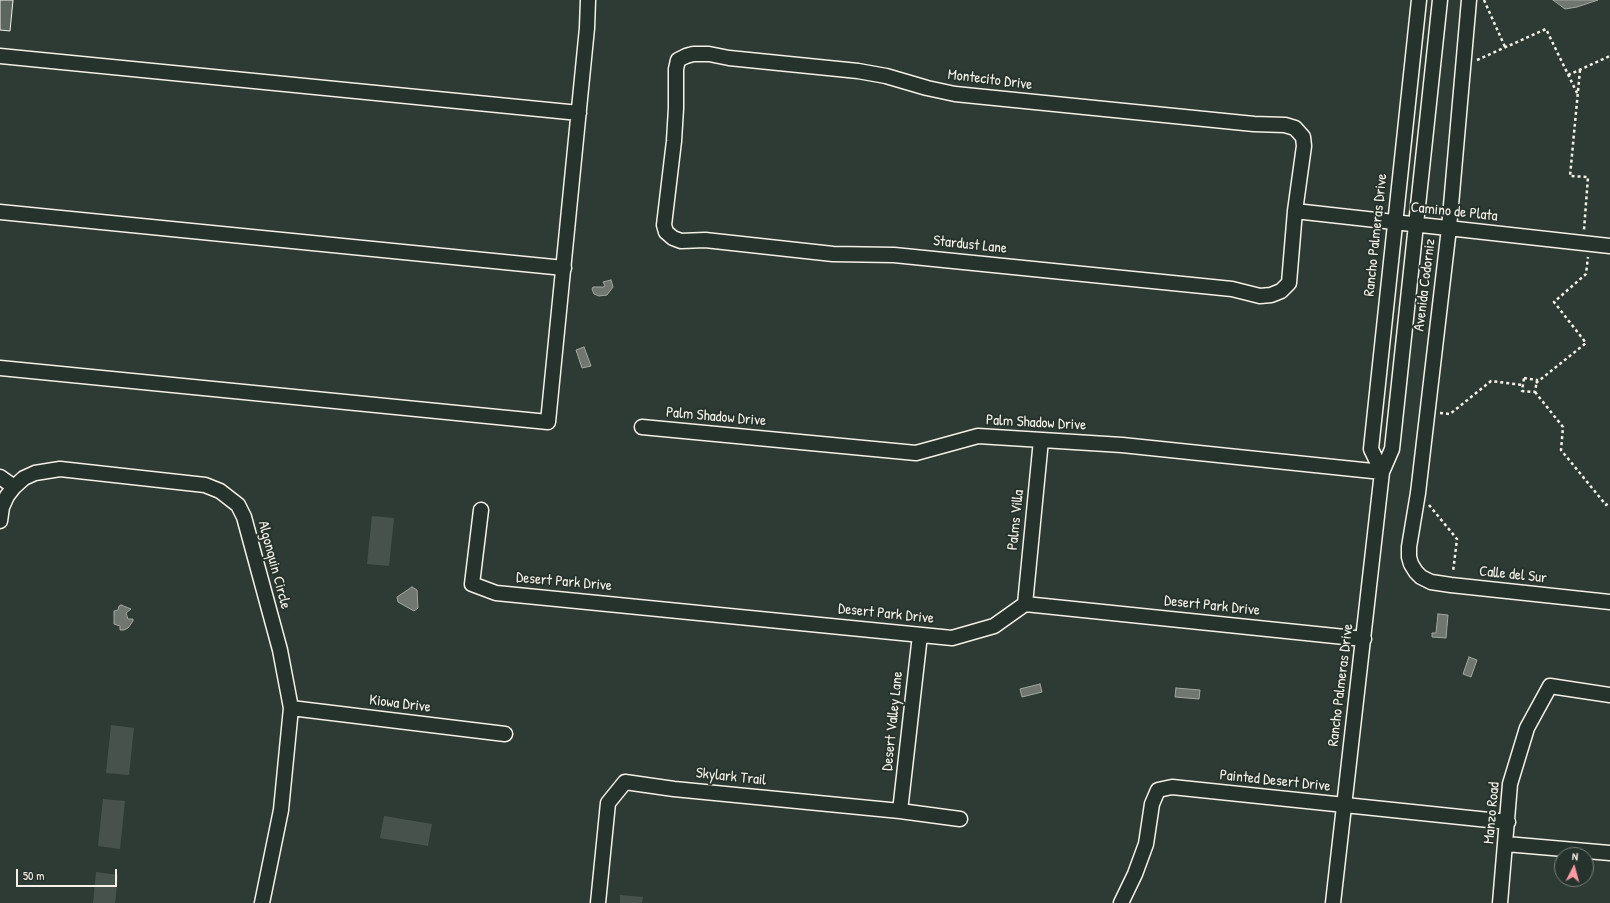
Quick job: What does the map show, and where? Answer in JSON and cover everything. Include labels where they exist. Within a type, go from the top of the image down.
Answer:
[{"type":"street","points":[[0,368],[548,422],[579,113],[587,28],[588,0]]},
{"type":"street","name":"Rancho Palmeras Drive","points":[[1382,472],[1372,449],[1419,0]]},
{"type":"street","name":"Rancho Palmeras Drive","points":[[1333,903],[1382,472],[1392,449],[1440,0]]},
{"type":"street","name":"Avenida Codorniz","points":[[1416,572],[1411,564],[1409,547],[1418,493],[1428,411],[1448,228],[1469,0]]},
{"type":"street","name":"Montecito Drive","points":[[674,141],[676,69],[678,60],[686,56],[710,54],[729,58],[858,71],[886,76],[927,88],[955,94],[1254,124],[1286,125],[1295,128],[1303,137],[1304,146],[1295,210]]},
{"type":"street","points":[[0,56],[579,113]]},
{"type":"street","name":"Stardust Lane","points":[[674,141],[664,225],[666,232],[673,238],[682,241],[705,240],[834,254],[894,255],[1232,288],[1260,296],[1272,295],[1281,291],[1289,283],[1295,210]]},
{"type":"street","name":"Camino de Plata","points":[[1295,210],[1395,223],[1610,246]]},
{"type":"street","points":[[0,212],[564,268]]},
{"type":"street","name":"Palm Shadow Drive","points":[[642,427],[916,453],[978,436],[1122,445],[1382,472]]},
{"type":"street","name":"Palms Villa","points":[[1025,604],[1041,440]]},
{"type":"street","name":"Algonquin Circle","points":[[0,521],[2,507],[7,496],[24,478],[35,473],[60,469],[205,485],[220,491],[238,505],[244,517],[280,650],[291,708],[281,810],[262,903]]},
{"type":"street","points":[[0,477],[14,487]]},
{"type":"street","name":"Desert Park Drive","points":[[481,510],[472,584],[496,593],[952,638],[994,626],[1025,604],[1364,640]]},
{"type":"street","name":"Calle del Sur","points":[[1416,572],[1421,577],[1431,582],[1610,602]]},
{"type":"street","name":"Desert Valley Lane","points":[[900,811],[920,635]]},
{"type":"street","name":"Manzo Road","points":[[1500,903],[1510,784],[1527,728],[1550,686],[1610,694]]},
{"type":"street","name":"Kiowa Drive","points":[[291,708],[505,734]]},
{"type":"street","name":"Skylark Trail","points":[[598,903],[608,803],[625,782],[674,789],[900,811],[960,819]]},
{"type":"street","name":"Painted Desert Drive","points":[[1121,903],[1135,874],[1146,844],[1152,804],[1158,790],[1172,786],[1508,822]]},
{"type":"street","points":[[1506,844],[1610,853]]},
{"type":"path","points":[[1484,0],[1505,47]]},
{"type":"path","points":[[1463,66],[1546,29],[1578,94]]},
{"type":"path","points":[[1568,75],[1610,56]]},
{"type":"path","points":[[1536,383],[1586,343],[1554,302],[1586,274],[1588,177],[1570,176],[1580,70]]},
{"type":"path","points":[[1535,392],[1522,391],[1524,378],[1537,380],[1535,392],[1563,427],[1561,450],[1606,505],[1610,502]]},
{"type":"path","points":[[1428,411],[1450,414],[1491,381],[1523,385]]},
{"type":"path","points":[[1418,493],[1457,539],[1451,585]]},
{"type":"shaded area","points":[[1553,0],[1598,0],[1577,7],[1565,9]]},
{"type":"shaded area","points":[[611,280],[613,287],[607,295],[599,296],[594,294],[592,289],[593,287],[603,287],[605,286],[603,282]]},
{"type":"shaded area","points":[[584,347],[591,366],[582,368],[576,350]]},
{"type":"shaded area","points":[[372,516],[394,518],[389,566],[367,564]]},
{"type":"shaded area","points":[[412,587],[417,590],[418,608],[414,611],[398,602],[397,597]]},
{"type":"shaded area","points":[[121,605],[131,609],[126,613],[128,619],[133,619],[128,628],[124,630],[120,630],[120,626],[114,624],[114,611],[118,610],[119,606]]},
{"type":"shaded area","points":[[1438,614],[1448,615],[1446,638],[1432,637],[1432,633],[1436,633]]},
{"type":"shaded area","points":[[1469,657],[1477,660],[1471,677],[1463,674]]},
{"type":"shaded area","points":[[1040,684],[1042,692],[1022,697],[1020,689]]},
{"type":"shaded area","points":[[1176,688],[1200,690],[1199,699],[1175,697]]},
{"type":"shaded area","points":[[111,725],[134,728],[129,775],[106,773]]},
{"type":"shaded area","points":[[103,799],[125,801],[120,849],[98,846]]},
{"type":"shaded area","points":[[384,816],[432,824],[428,846],[380,838]]},
{"type":"shaded area","points":[[96,872],[118,875],[115,903],[93,903]]},
{"type":"shaded area","points":[[620,895],[643,897],[642,903],[620,903]]},
{"type":"building","points":[[0,0],[13,0],[10,31],[0,30]]}]
